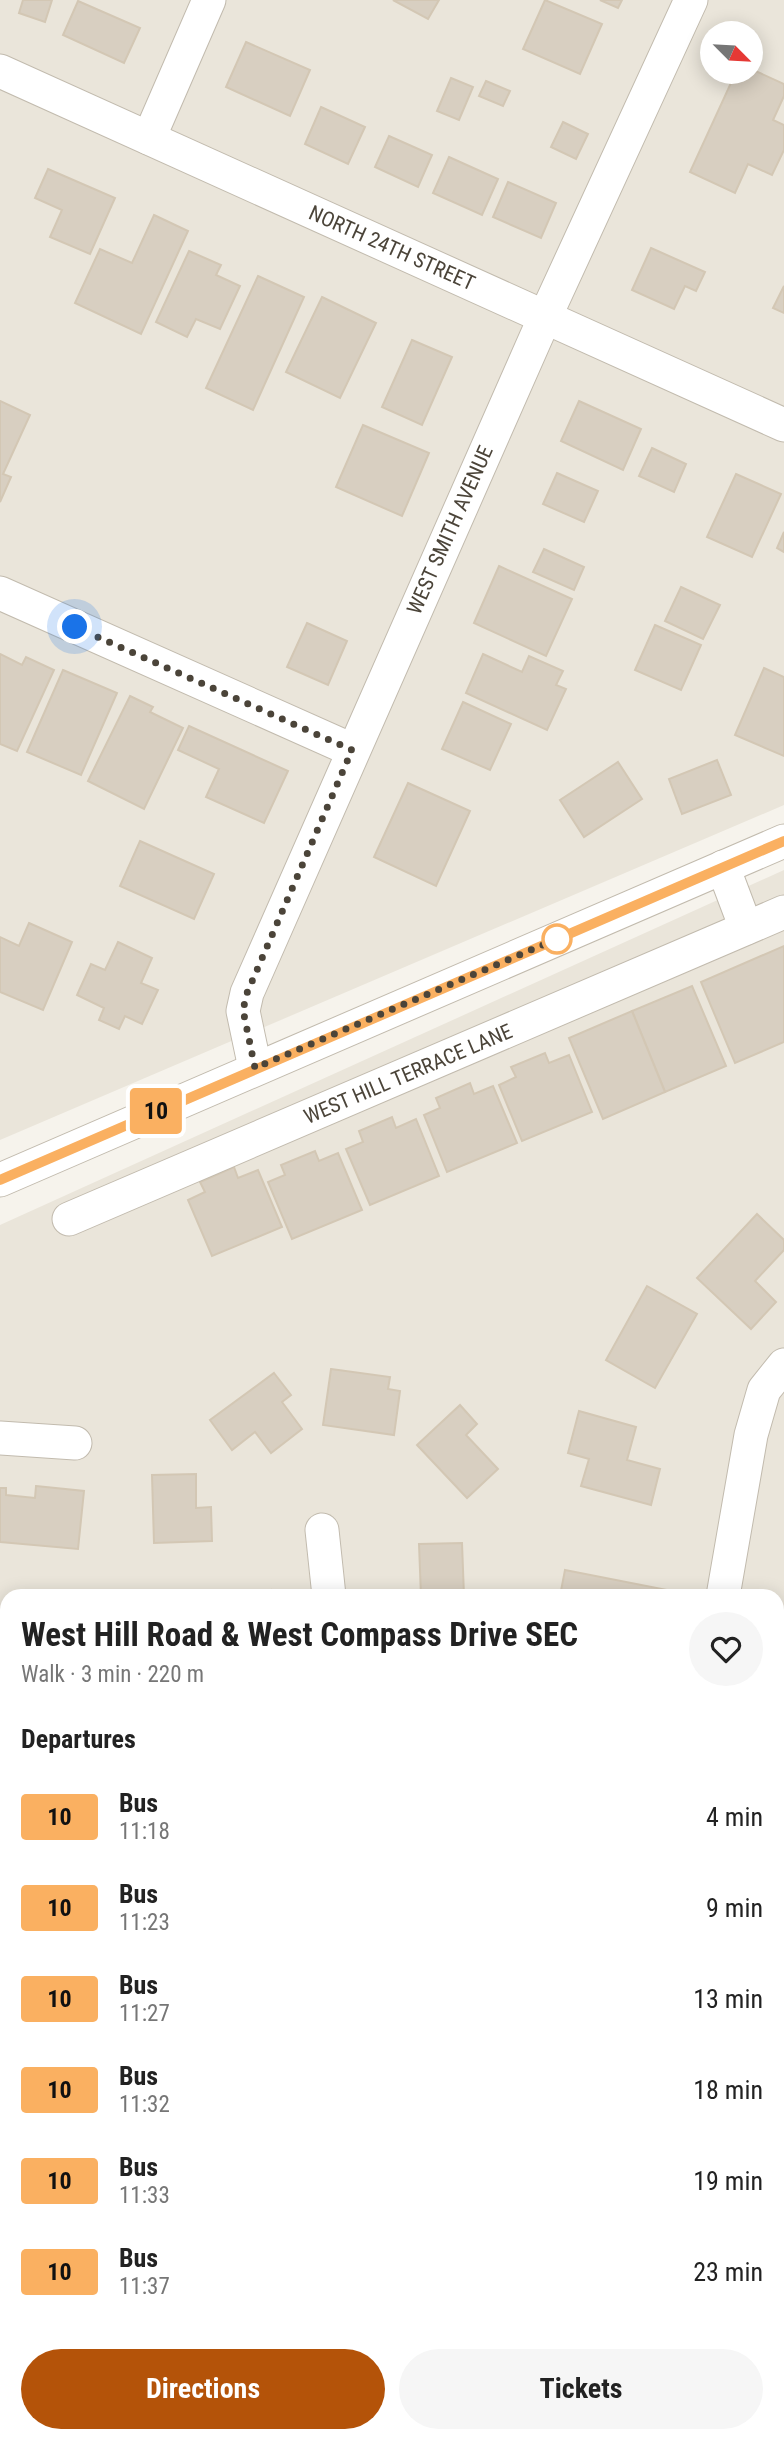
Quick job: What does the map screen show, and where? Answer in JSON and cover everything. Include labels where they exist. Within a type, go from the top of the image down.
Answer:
[{"type":"street","points":[[149,138],[209,0]]},
{"type":"street","name":"WEST SMITH AVENUE","points":[[255,1068],[243,1010],[247,993],[545,317],[691,0]]},
{"type":"street","name":"NORTH 24TH STREET","points":[[0,71],[784,425]]},
{"type":"street","points":[[0,593],[352,750]]},
{"type":"street","points":[[0,1180],[784,841]]},
{"type":"street","points":[[723,867],[746,928]]},
{"type":"street","name":"WEST HILL TERRACE LANE","points":[[69,1219],[784,912]]},
{"type":"street","points":[[724,1589],[751,1435],[765,1390],[784,1365]]},
{"type":"street","points":[[0,1438],[75,1443]]},
{"type":"street","points":[[322,1530],[328,1589]]},
{"type":"shaded area","points":[[0,0],[784,0],[784,805],[0,1140]]},
{"type":"shaded area","points":[[784,870],[784,1589],[0,1589],[0,1225]]},
{"type":"building","points":[[23,0],[52,0],[45,22],[19,13]]},
{"type":"building","points":[[393,0],[439,0],[428,19]]},
{"type":"building","points":[[545,0],[602,24],[580,74],[523,49]]},
{"type":"building","points":[[600,0],[622,0],[618,8]]},
{"type":"building","points":[[78,1],[140,28],[124,63],[63,35]]},
{"type":"building","points":[[246,42],[310,70],[290,116],[226,87]]},
{"type":"building","points":[[763,74],[784,84],[784,96],[773,120],[784,125],[784,150],[772,175],[748,164],[735,193],[690,172],[730,84],[763,84]]},
{"type":"building","points":[[451,78],[473,87],[459,120],[437,111]]},
{"type":"building","points":[[486,81],[510,91],[503,106],[479,96]]},
{"type":"building","points":[[321,107],[365,127],[348,164],[305,144]]},
{"type":"building","points":[[563,122],[588,134],[576,159],[551,147]]},
{"type":"building","points":[[389,136],[432,155],[418,187],[375,167]]},
{"type":"building","points":[[449,157],[498,179],[482,215],[433,193]]},
{"type":"building","points":[[48,169],[115,198],[90,254],[50,237],[62,210],[35,198]]},
{"type":"building","points":[[508,182],[556,203],[541,238],[493,217]]},
{"type":"building","points":[[154,215],[188,231],[141,334],[75,303],[100,249],[132,263]]},
{"type":"building","points":[[651,248],[705,272],[696,291],[685,286],[674,309],[632,290]]},
{"type":"building","points":[[189,251],[221,265],[216,275],[240,286],[220,329],[196,319],[187,337],[156,322]]},
{"type":"building","points":[[258,276],[304,297],[253,410],[206,388]]},
{"type":"building","points":[[784,286],[784,313],[773,308]]},
{"type":"building","points":[[322,297],[376,323],[340,398],[286,372]]},
{"type":"building","points":[[412,340],[452,357],[422,425],[382,407]]},
{"type":"building","points":[[0,401],[30,415],[3,474],[11,477],[0,502]]},
{"type":"building","points":[[579,401],[641,429],[623,470],[561,441]]},
{"type":"building","points":[[363,425],[429,453],[402,516],[336,487]]},
{"type":"building","points":[[652,448],[686,464],[674,492],[639,476]]},
{"type":"building","points":[[557,473],[598,491],[584,522],[543,504]]},
{"type":"building","points":[[736,474],[781,494],[752,557],[707,537]]},
{"type":"building","points":[[784,532],[784,552],[777,548]]},
{"type":"building","points":[[544,549],[584,567],[574,590],[533,572]]},
{"type":"building","points":[[499,566],[572,599],[546,656],[474,623]]},
{"type":"building","points":[[681,587],[720,605],[703,639],[665,621]]},
{"type":"building","points":[[307,623],[347,641],[328,685],[287,667]]},
{"type":"building","points":[[655,625],[701,645],[681,690],[635,670]]},
{"type":"building","points":[[0,654],[22,665],[26,657],[54,670],[17,751],[0,744]]},
{"type":"building","points":[[483,654],[522,672],[529,656],[563,671],[556,685],[566,689],[547,730],[466,693]]},
{"type":"building","points":[[764,668],[784,677],[784,756],[735,735]]},
{"type":"building","points":[[63,670],[117,693],[81,775],[27,752]]},
{"type":"building","points":[[130,696],[153,707],[150,712],[183,728],[144,809],[88,781]]},
{"type":"building","points":[[463,702],[511,724],[490,770],[442,749]]},
{"type":"building","points":[[189,726],[288,771],[264,823],[206,797],[219,769],[178,750]]},
{"type":"building","points":[[717,760],[731,795],[682,814],[669,779]]},
{"type":"building","points":[[618,762],[642,799],[584,837],[560,800]]},
{"type":"building","points":[[408,783],[470,811],[436,886],[374,857]]},
{"type":"building","points":[[140,841],[214,874],[194,919],[120,886]]},
{"type":"building","points":[[29,923],[72,942],[43,1010],[0,992],[0,937],[19,946]]},
{"type":"building","points":[[118,942],[152,958],[141,983],[158,990],[142,1024],[125,1016],[119,1029],[99,1020],[104,1008],[77,995],[91,964],[105,970]]},
{"type":"building","points":[[784,946],[784,1042],[735,1063],[701,982]]},
{"type":"building","points":[[692,986],[726,1066],[665,1092],[632,1011]]},
{"type":"building","points":[[632,1011],[665,1092],[603,1119],[569,1038]]},
{"type":"building","points":[[545,1053],[549,1063],[569,1055],[592,1112],[522,1141],[499,1085],[516,1077],[511,1067]]},
{"type":"building","points":[[470,1083],[474,1094],[493,1086],[517,1143],[447,1172],[424,1115],[440,1108],[436,1098]]},
{"type":"building","points":[[392,1117],[396,1128],[416,1119],[439,1176],[370,1205],[346,1149],[363,1142],[359,1131]]},
{"type":"building","points":[[315,1151],[319,1161],[338,1153],[362,1210],[292,1239],[268,1182],[285,1175],[281,1165]]},
{"type":"building","points":[[234,1167],[238,1178],[258,1170],[282,1227],[212,1256],[188,1200],[205,1192],[200,1182]]},
{"type":"building","points":[[757,1214],[784,1240],[784,1250],[755,1281],[776,1302],[751,1329],[697,1278]]},
{"type":"building","points":[[647,1286],[697,1314],[655,1388],[606,1360]]},
{"type":"building","points":[[331,1369],[390,1377],[388,1389],[400,1391],[394,1435],[323,1425]]},
{"type":"building","points":[[274,1373],[291,1395],[282,1402],[302,1429],[271,1453],[255,1432],[232,1450],[210,1420]]},
{"type":"building","points":[[460,1405],[477,1424],[466,1435],[498,1469],[467,1498],[417,1445]]},
{"type":"building","points":[[579,1411],[636,1427],[627,1460],[660,1469],[651,1505],[581,1486],[589,1459],[568,1453]]},
{"type":"building","points":[[196,1474],[196,1508],[211,1507],[212,1541],[154,1543],[152,1475]]},
{"type":"building","points":[[36,1486],[84,1491],[78,1549],[0,1542],[0,1488],[6,1488],[6,1495],[35,1498]]},
{"type":"building","points":[[462,1543],[464,1589],[421,1589],[419,1544]]},
{"type":"building","points":[[565,1570],[662,1589],[561,1589]]},
{"type":"bus line","name":"10","points":[[0,1180],[784,841]]},
{"type":"route","points":[[75,627],[352,750],[247,993],[243,1010],[255,1068],[559,938],[557,939]]}]
